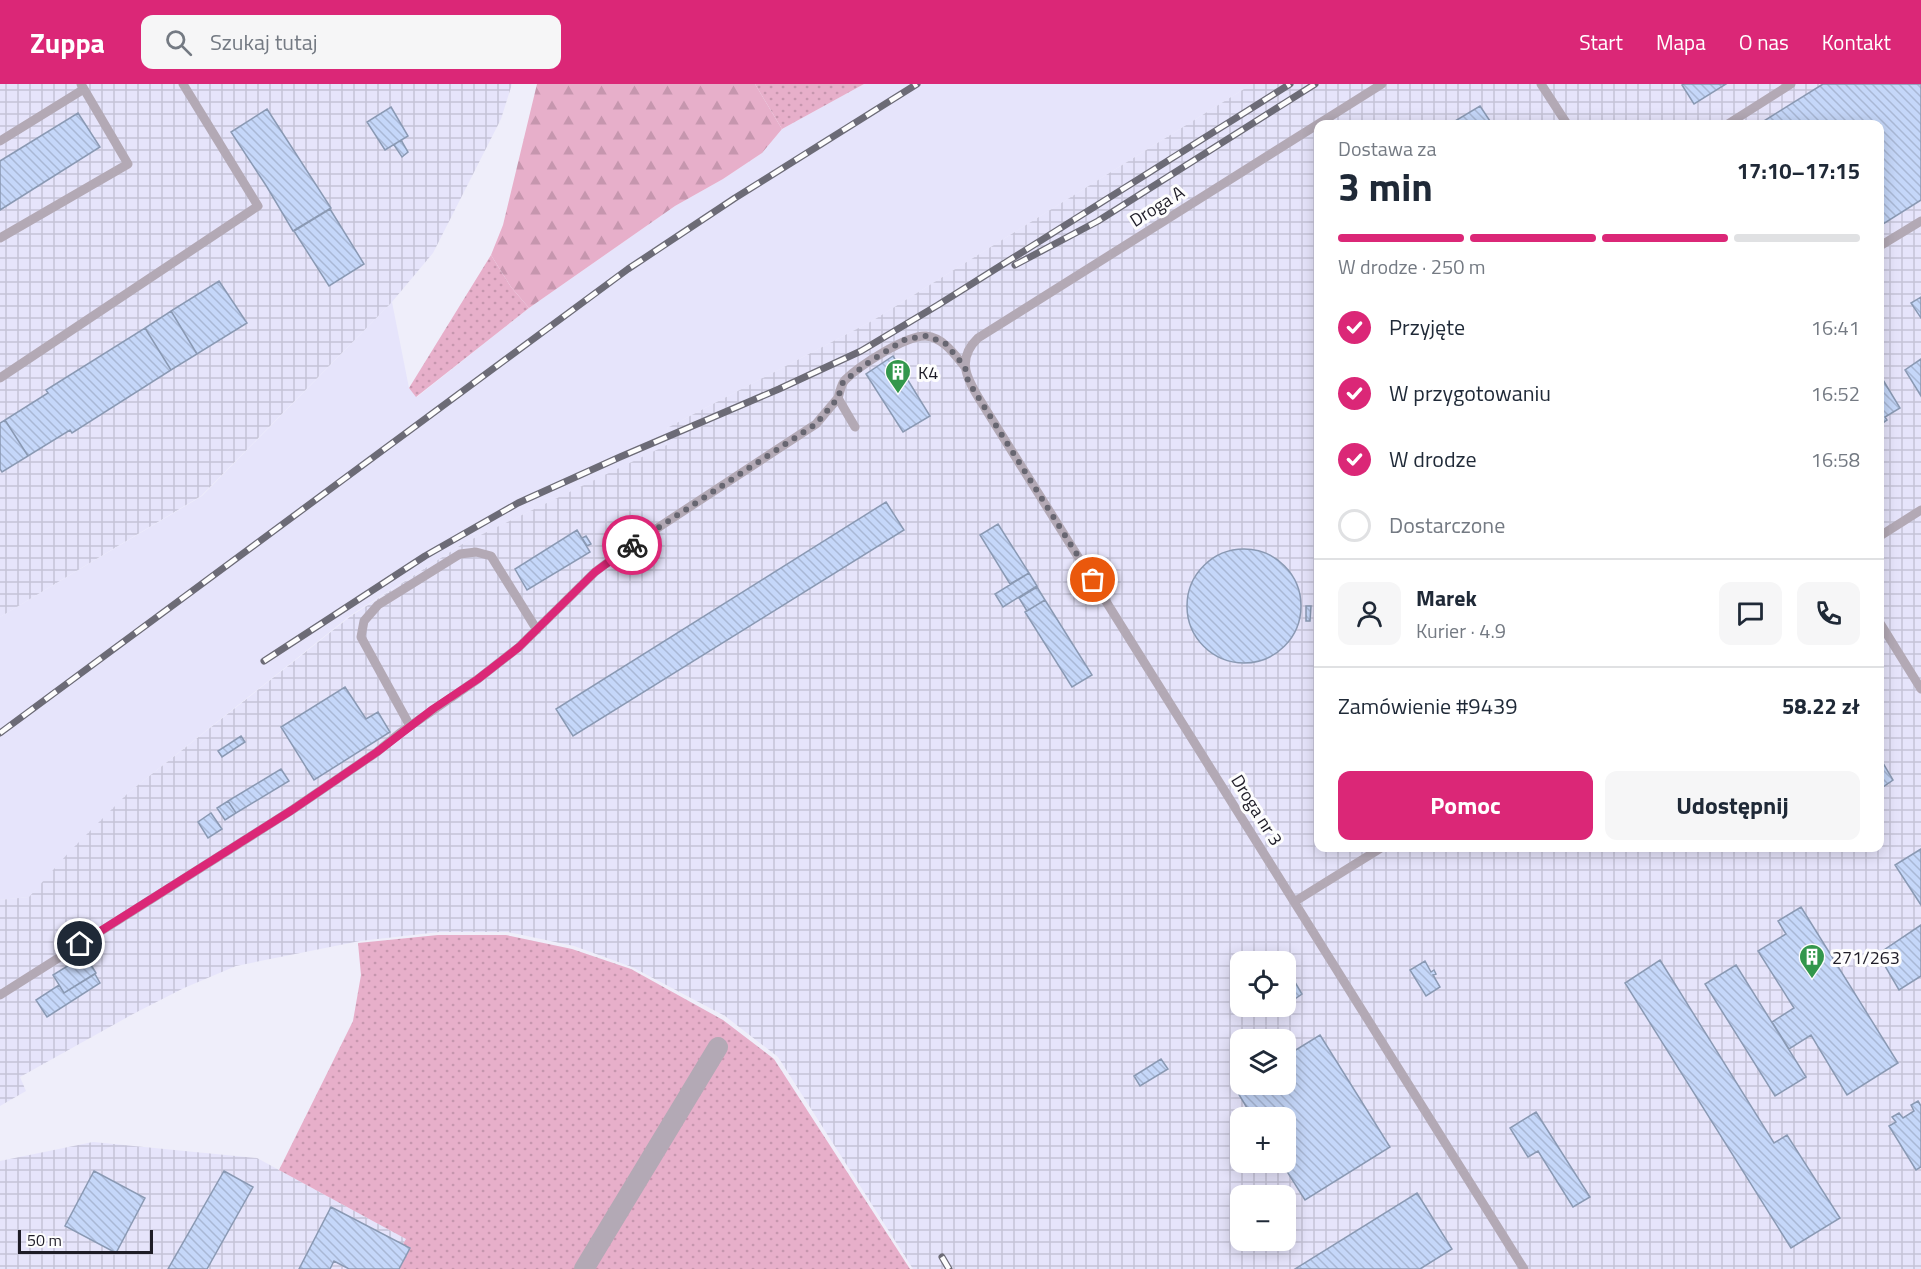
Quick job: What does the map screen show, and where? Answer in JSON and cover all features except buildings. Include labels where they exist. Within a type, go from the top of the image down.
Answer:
[{"type":"street","points":[[584,1269],[717,1047]]},
{"type":"lane","points":[[0,378],[258,206],[183,84]]},
{"type":"lane","name":"Droga A","points":[[1325,120],[1382,84]]},
{"type":"lane","points":[[1541,84],[1564,120]]},
{"type":"lane","points":[[1734,120],[1791,84]]},
{"type":"lane","points":[[0,141],[82,86],[128,164],[0,238]]},
{"type":"lane","name":"Droga A","points":[[965,367],[966,354],[971,344],[978,338],[1314,127]]},
{"type":"lane","points":[[1884,243],[1921,220]]},
{"type":"lane","name":"Droga nr 3","points":[[0,995],[292,810],[377,752],[519,647],[595,572],[627,548],[816,424],[838,398],[843,382],[872,360],[906,339],[926,336],[945,343],[965,367],[968,381],[1524,1269]]},
{"type":"lane","points":[[838,398],[855,427]]},
{"type":"lane","points":[[1884,533],[1921,510]]},
{"type":"lane","points":[[410,726],[361,637],[364,621],[378,605],[460,554],[476,552],[491,556],[537,630]]},
{"type":"lane","points":[[1884,629],[1921,689]]},
{"type":"lane","points":[[1294,902],[1375,852]]},
{"type":"shaded area","points":[[0,84],[512,84],[501,119],[433,253],[392,302],[201,496],[0,617]]},
{"type":"shaded area","points":[[864,84],[1252,84],[872,321],[667,428],[674,442],[464,543],[351,615],[128,793],[29,897],[0,900],[0,617],[202,496],[392,302],[409,388],[417,397],[529,308],[675,206],[723,179],[762,153],[782,129]]},
{"type":"shaded area","points":[[1252,84],[1921,84],[1921,1269],[913,1269],[778,1057],[725,1016],[632,967],[574,946],[508,932],[439,932],[360,941],[236,966],[184,988],[133,1014],[20,1077],[26,1091],[0,1106],[0,900],[29,897],[70,851],[128,793],[351,616],[464,543],[673,442],[667,428],[872,321]]},
{"type":"shaded area","points":[[93,1142],[257,1158],[406,1239],[388,1269],[0,1269],[0,1161]]},
{"type":"green space","points":[[537,84],[755,84],[782,129],[762,153],[723,179],[675,206],[529,308],[511,287],[491,255],[503,225]]},
{"type":"green space","points":[[755,84],[864,84],[782,129]]},
{"type":"green space","points":[[491,255],[511,287],[529,308],[416,397],[409,388]]},
{"type":"green space","points":[[438,935],[506,935],[572,949],[631,969],[723,1020],[774,1059],[910,1269],[388,1269],[406,1239],[279,1170],[353,1021],[361,975],[358,943]]},
{"type":"railway","points":[[0,733],[628,269],[735,198],[917,84]]},
{"type":"railway","points":[[264,661],[425,556],[518,503],[861,351],[1290,84]]},
{"type":"railway","points":[[1015,265],[1098,221],[1315,84]]},
{"type":"railway","points":[[942,1257],[949,1269]]},
{"type":"way so far","points":[[632,545],[816,424],[838,398],[843,382],[872,360],[906,339],[926,336],[945,343],[965,367],[968,381],[1093,580]]},
{"type":"place","name":"K4","points":[[898,395]]},
{"type":"place","name":"271/263","points":[[1812,980]]},
{"type":"route","points":[[80,944],[292,810],[478,679],[519,647],[595,572],[632,545]]}]
